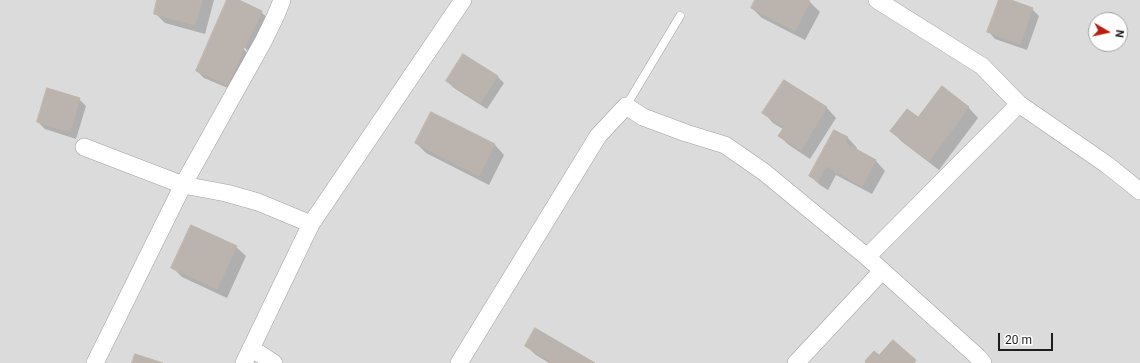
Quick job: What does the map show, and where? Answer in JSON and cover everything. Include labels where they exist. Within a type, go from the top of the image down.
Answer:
[{"type":"street","points":[[95,363],[183,185],[264,40],[282,0]]},
{"type":"street","points":[[274,363],[248,355],[311,224],[463,0]]},
{"type":"street","points":[[877,0],[982,66],[1019,104],[1106,164],[1140,191]]},
{"type":"street","points":[[867,257],[1019,104]]},
{"type":"street","points":[[459,363],[598,136],[626,106],[643,117],[686,133],[726,145],[764,172],[867,257],[983,363]]},
{"type":"street","points":[[84,147],[183,185],[226,193],[258,202],[311,224]]},
{"type":"street","points":[[796,363],[882,271]]},
{"type":"lane","points":[[626,106],[680,16]]},
{"type":"shaded area","points":[[0,0],[1140,0],[1140,363],[0,363]]},
{"type":"building","points":[[157,0],[202,0],[195,25],[154,14]]},
{"type":"building","points":[[227,0],[239,0],[262,11],[244,48],[212,34]]},
{"type":"building","points":[[755,0],[810,1],[795,31],[751,8]]},
{"type":"building","points":[[999,0],[1011,0],[1033,8],[1020,44],[987,32]]},
{"type":"building","points":[[212,34],[244,48],[228,85],[196,71]]},
{"type":"building","points":[[463,54],[498,76],[480,103],[446,81]]},
{"type":"building","points":[[784,80],[827,107],[801,150],[778,136],[784,127],[762,113]]},
{"type":"building","points":[[942,86],[969,107],[929,161],[890,131],[907,109],[918,117]]},
{"type":"building","points":[[47,88],[80,98],[70,132],[37,122]]},
{"type":"building","points":[[431,112],[495,144],[479,176],[415,143]]},
{"type":"building","points":[[834,130],[848,137],[845,143],[876,160],[862,186],[826,166],[818,181],[809,176]]},
{"type":"building","points":[[191,225],[237,246],[217,289],[171,268]]},
{"type":"building","points":[[535,328],[595,363],[549,363],[550,361],[525,346]]},
{"type":"building","points":[[893,340],[916,360],[914,363],[866,363],[865,361],[874,351],[879,355]]},
{"type":"building","points":[[135,354],[163,363],[132,363]]}]
